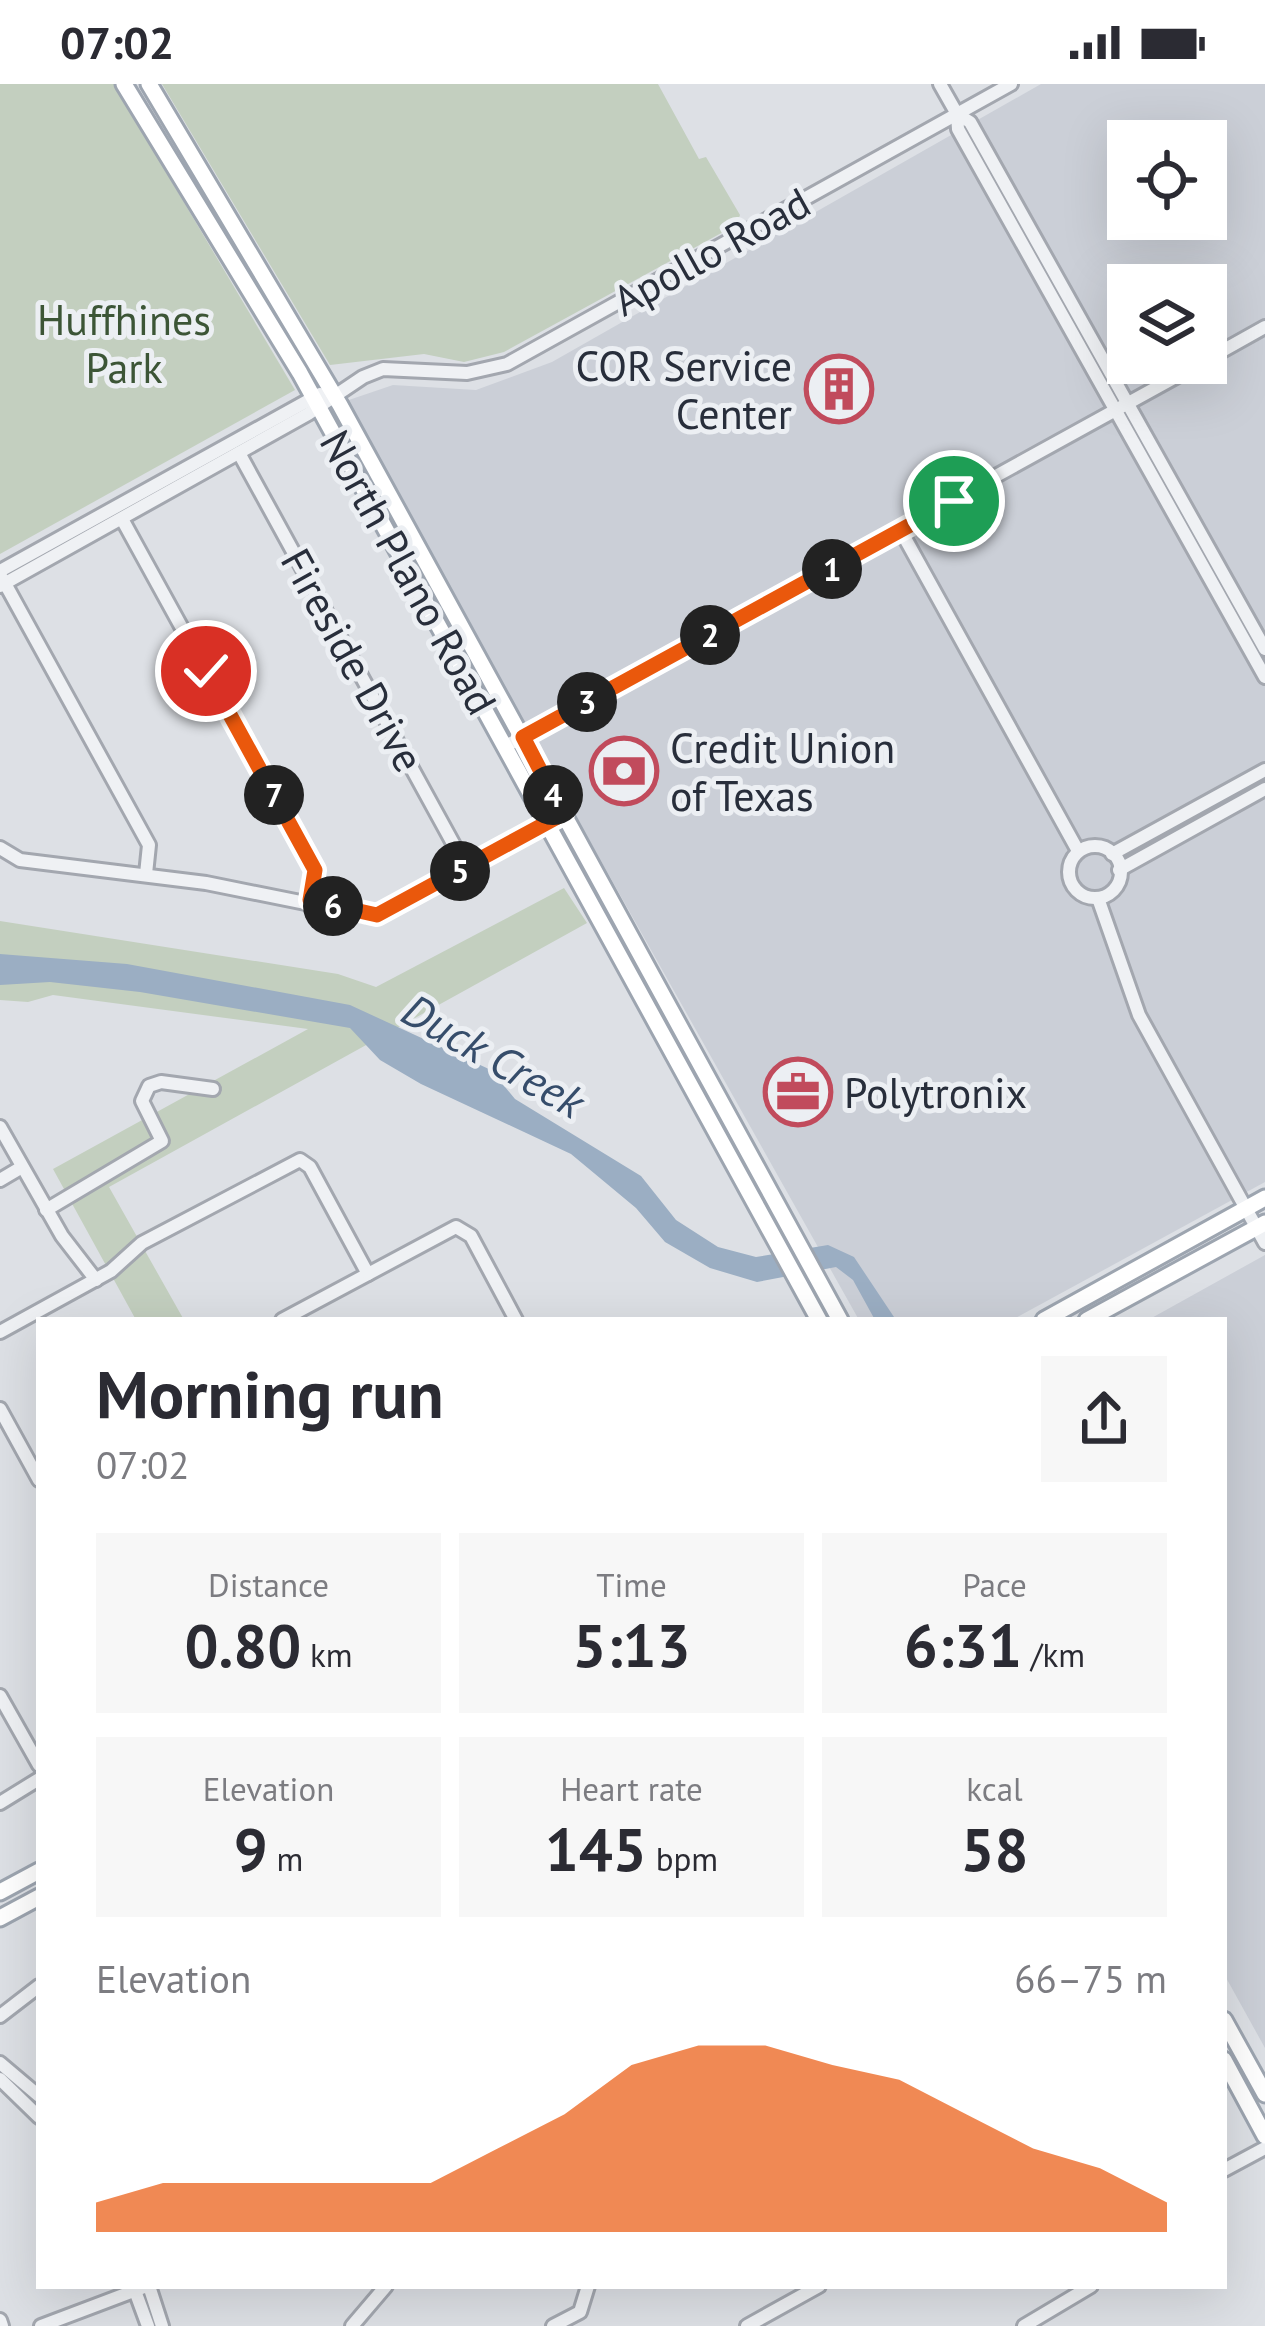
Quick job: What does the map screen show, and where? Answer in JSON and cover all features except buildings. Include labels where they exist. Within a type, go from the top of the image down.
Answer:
[{"type":"main road","name":"North Plano Road","points":[[124,84],[315,401],[600,922],[806,1276],[838,1317]]},
{"type":"main road","name":"North Plano Road","points":[[149,84],[333,393],[523,737],[788,1244]]},
{"type":"main road","points":[[402,557],[418,549]]},
{"type":"main road","points":[[600,922],[618,912]]},
{"type":"main road","points":[[1050,1317],[1265,1198]]},
{"type":"main road","points":[[1092,1317],[1261,1225]]},
{"type":"main road","name":"North Plano Road","points":[[806,1276],[818,1317]]},
{"type":"main road","points":[[0,1892],[36,1873]]},
{"type":"main road","points":[[0,1918],[36,1899]]},
{"type":"main road","points":[[1227,2025],[1265,2094]]},
{"type":"main road","points":[[1227,2066],[1265,2136]]},
{"type":"street","points":[[940,84],[958,114],[970,122],[1036,236],[1265,649]]},
{"type":"street","name":"Apollo Road","points":[[1,579],[315,401],[383,369],[467,373],[507,364],[1011,84]]},
{"type":"street","points":[[958,114],[958,129],[1265,677]]},
{"type":"street","points":[[1022,244],[1036,236]]},
{"type":"street","points":[[1227,348],[1265,327]]},
{"type":"street","points":[[505,747],[1164,384]]},
{"type":"street","name":"Apollo Road","points":[[1,579],[239,453],[315,401]]},
{"type":"street","name":"Fireside Drive","points":[[239,453],[466,867]]},
{"type":"street","points":[[122,519],[315,870],[310,900]]},
{"type":"street","points":[[901,531],[1077,849]]},
{"type":"street","points":[[1,579],[149,845],[146,874]]},
{"type":"street","points":[[1112,854],[1265,770]]},
{"type":"street","points":[[1119,870],[1265,789]]},
{"type":"street","points":[[1221,795],[1228,808]]},
{"type":"street","points":[[0,848],[20,860],[146,874],[377,915],[563,814]]},
{"type":"street","points":[[1170,823],[1178,837]]},
{"type":"street","points":[[1100,845],[1112,854],[1119,870],[1113,892],[1099,901],[1085,898],[1075,885],[1071,862],[1077,849],[1100,845]]},
{"type":"street","points":[[1099,901],[1139,1015],[1245,1209],[1261,1225],[1265,1244]]},
{"type":"street","points":[[46,1210],[162,1141],[142,1101],[149,1086],[161,1082],[213,1090]]},
{"type":"street","points":[[0,1127],[46,1210],[96,1280]]},
{"type":"street","points":[[0,1332],[96,1280],[142,1244],[300,1160],[310,1168],[368,1274]]},
{"type":"street","points":[[0,1180],[22,1167]]},
{"type":"street","points":[[288,1317],[450,1228],[462,1228],[514,1317]]},
{"type":"street","points":[[0,1409],[36,1468]]},
{"type":"street","points":[[0,1696],[36,1761]]},
{"type":"street","points":[[0,1803],[36,1782]]},
{"type":"street","points":[[0,2016],[36,1988]]},
{"type":"street","points":[[0,2063],[36,2093]]},
{"type":"street","points":[[0,2079],[36,2114]]},
{"type":"street","points":[[1227,2168],[1265,2147]]},
{"type":"street","points":[[41,2326],[138,2289]]},
{"type":"street","points":[[141,2289],[148,2326]]},
{"type":"street","points":[[142,2289],[162,2326]]},
{"type":"street","points":[[352,2326],[383,2289]]},
{"type":"street","points":[[554,2326],[580,2312],[587,2289]]},
{"type":"street","points":[[747,2326],[814,2289]]},
{"type":"street","points":[[1024,2326],[1086,2289]]},
{"type":"shaded area","points":[[1041,84],[1265,84],[1265,1182],[1018,1317],[857,1317],[343,402],[393,385],[476,390],[552,362]]},
{"type":"shaded area","points":[[1265,1255],[1265,2048],[1227,1979],[1227,1317],[1153,1317]]},
{"type":"green space","name":"Huffhines Park","points":[[0,84],[114,84],[295,390],[0,554]]},
{"type":"green space","points":[[162,84],[658,84],[699,159],[706,157],[740,215],[736,225],[504,352],[464,362],[424,354],[330,365]]},
{"type":"green space","points":[[564,888],[587,923],[109,1187],[182,1317],[134,1317],[53,1169],[308,1029],[53,995],[28,1002],[0,1000],[0,921],[338,974],[376,987]]},
{"type":"water","points":[[0,954],[127,964],[350,1005],[491,1070],[515,1099],[641,1176],[676,1220],[718,1247],[756,1257],[828,1245],[854,1257],[894,1317],[873,1317],[853,1280],[836,1267],[757,1282],[710,1268],[665,1242],[636,1208],[571,1154],[421,1084],[380,1060],[350,1028],[140,992],[50,982],[0,985]]},
{"type":"place","name":"COR Service Center","points":[[839,389]]},
{"type":"place","name":"Credit Union of Texas","points":[[624,771]]},
{"type":"place","name":"Polytronix","points":[[798,1092]]},
{"type":"route","points":[[206,671],[315,870],[310,900],[377,915],[563,814],[523,737],[954,501]]},
{"type":"water label","name":"Duck Creek","points":[[494,1055]]}]
